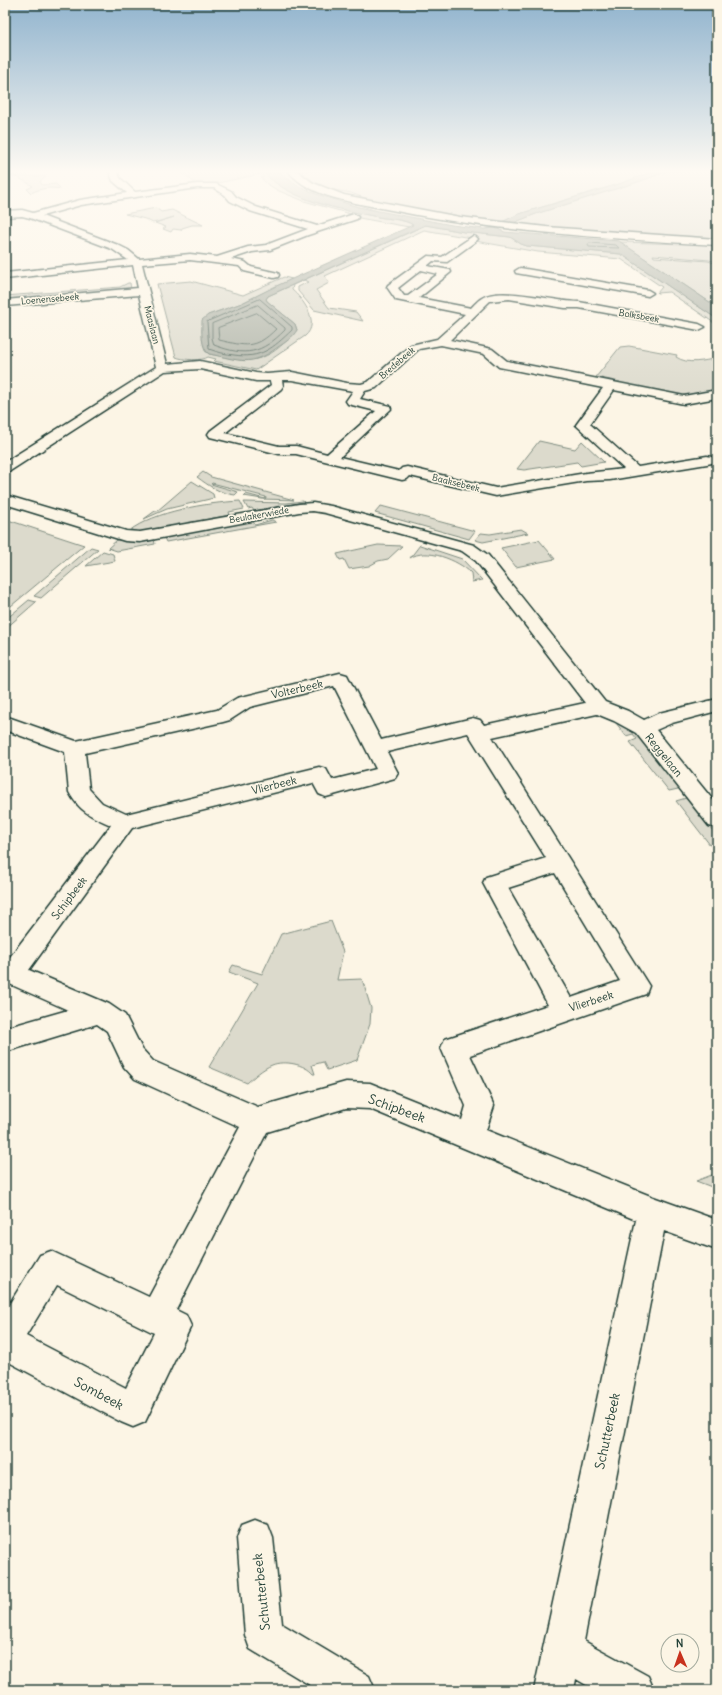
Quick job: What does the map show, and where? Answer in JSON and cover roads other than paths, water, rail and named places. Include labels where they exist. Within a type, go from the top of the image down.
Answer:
[{"type":"street","points":[[121,250],[137,262]]},
{"type":"street","points":[[218,260],[251,250]]},
{"type":"street","points":[[5,276],[40,273],[61,269],[185,258],[249,261],[264,255],[266,250]]},
{"type":"street","points":[[458,250],[444,260],[431,258],[392,288],[400,298],[473,312]]},
{"type":"street","points":[[249,261],[248,269],[274,274]]},
{"type":"street","name":"Maaslaan","points":[[137,262],[161,363],[147,363]]},
{"type":"street","points":[[410,300],[446,272],[418,267]]},
{"type":"street","points":[[520,271],[648,293]]},
{"type":"street","points":[[545,302],[568,279]]},
{"type":"street","points":[[579,305],[597,285]]},
{"type":"street","name":"Loenensebeek","points":[[5,303],[144,291]]},
{"type":"street","name":"Bolksbeek","points":[[441,342],[487,299],[509,296],[565,305],[579,305],[699,327]]},
{"type":"street","name":"Bredebeek","points":[[361,388],[372,385],[415,347],[441,342],[488,351],[503,364],[684,400],[717,394]]},
{"type":"street","points":[[5,468],[161,363],[200,365],[256,377],[267,378],[292,376],[347,387],[361,388]]},
{"type":"street","points":[[275,377],[277,386],[215,434],[279,450],[296,450],[330,459],[385,409],[352,401],[361,388]]},
{"type":"street","points":[[610,386],[583,425],[635,472]]},
{"type":"street","name":"Baaksebeek","points":[[330,459],[402,476],[407,471],[496,492],[586,477],[610,476],[707,460]]},
{"type":"street","name":"Beulakerwiede","points":[[5,499],[125,536],[140,536],[299,508],[313,507],[326,509],[468,548],[482,558],[500,580],[598,707]]},
{"type":"street","name":"Volterbeek","points":[[74,748],[223,715],[244,702],[340,679],[375,748]]},
{"type":"street","points":[[643,728],[666,718],[717,705]]},
{"type":"street","points":[[375,748],[473,725],[479,733],[598,707]]},
{"type":"street","name":"Reggelaan","points":[[598,707],[621,716],[643,728],[717,820]]},
{"type":"street","points":[[5,723],[74,748],[79,792],[96,809],[125,822]]},
{"type":"street","name":"Vlierbeek","points":[[479,733],[637,986],[565,1011],[494,883],[559,863]]},
{"type":"street","name":"Vlierbeek","points":[[125,822],[319,774],[326,789],[388,773],[375,748]]},
{"type":"street","name":"Schipbeek","points":[[125,822],[8,973],[100,1012],[116,1023],[133,1058],[144,1070],[258,1121],[346,1095],[370,1096],[653,1212],[717,1235]]},
{"type":"street","points":[[470,1137],[480,1106],[454,1048],[565,1011]]},
{"type":"street","points":[[5,1040],[100,1012]]},
{"type":"street","points":[[156,1316],[258,1121]]},
{"type":"street","name":"Schutterbeek","points":[[554,1690],[653,1212]]},
{"type":"street","name":"Sombeek","points":[[5,1340],[51,1266],[175,1326],[133,1410],[5,1343]]},
{"type":"street","name":"Schutterbeek","points":[[255,1538],[264,1635],[355,1690]]},
{"type":"street","points":[[562,1650],[634,1690]]},
{"type":"water","points":[[357,250],[369,250],[268,296],[266,299],[267,301],[295,324],[297,330],[289,340],[269,354],[260,358],[245,361],[209,354],[206,351],[203,343],[202,320],[208,315],[242,303]]},
{"type":"water","points":[[575,250],[633,250],[717,307],[717,319],[621,254]]}]
